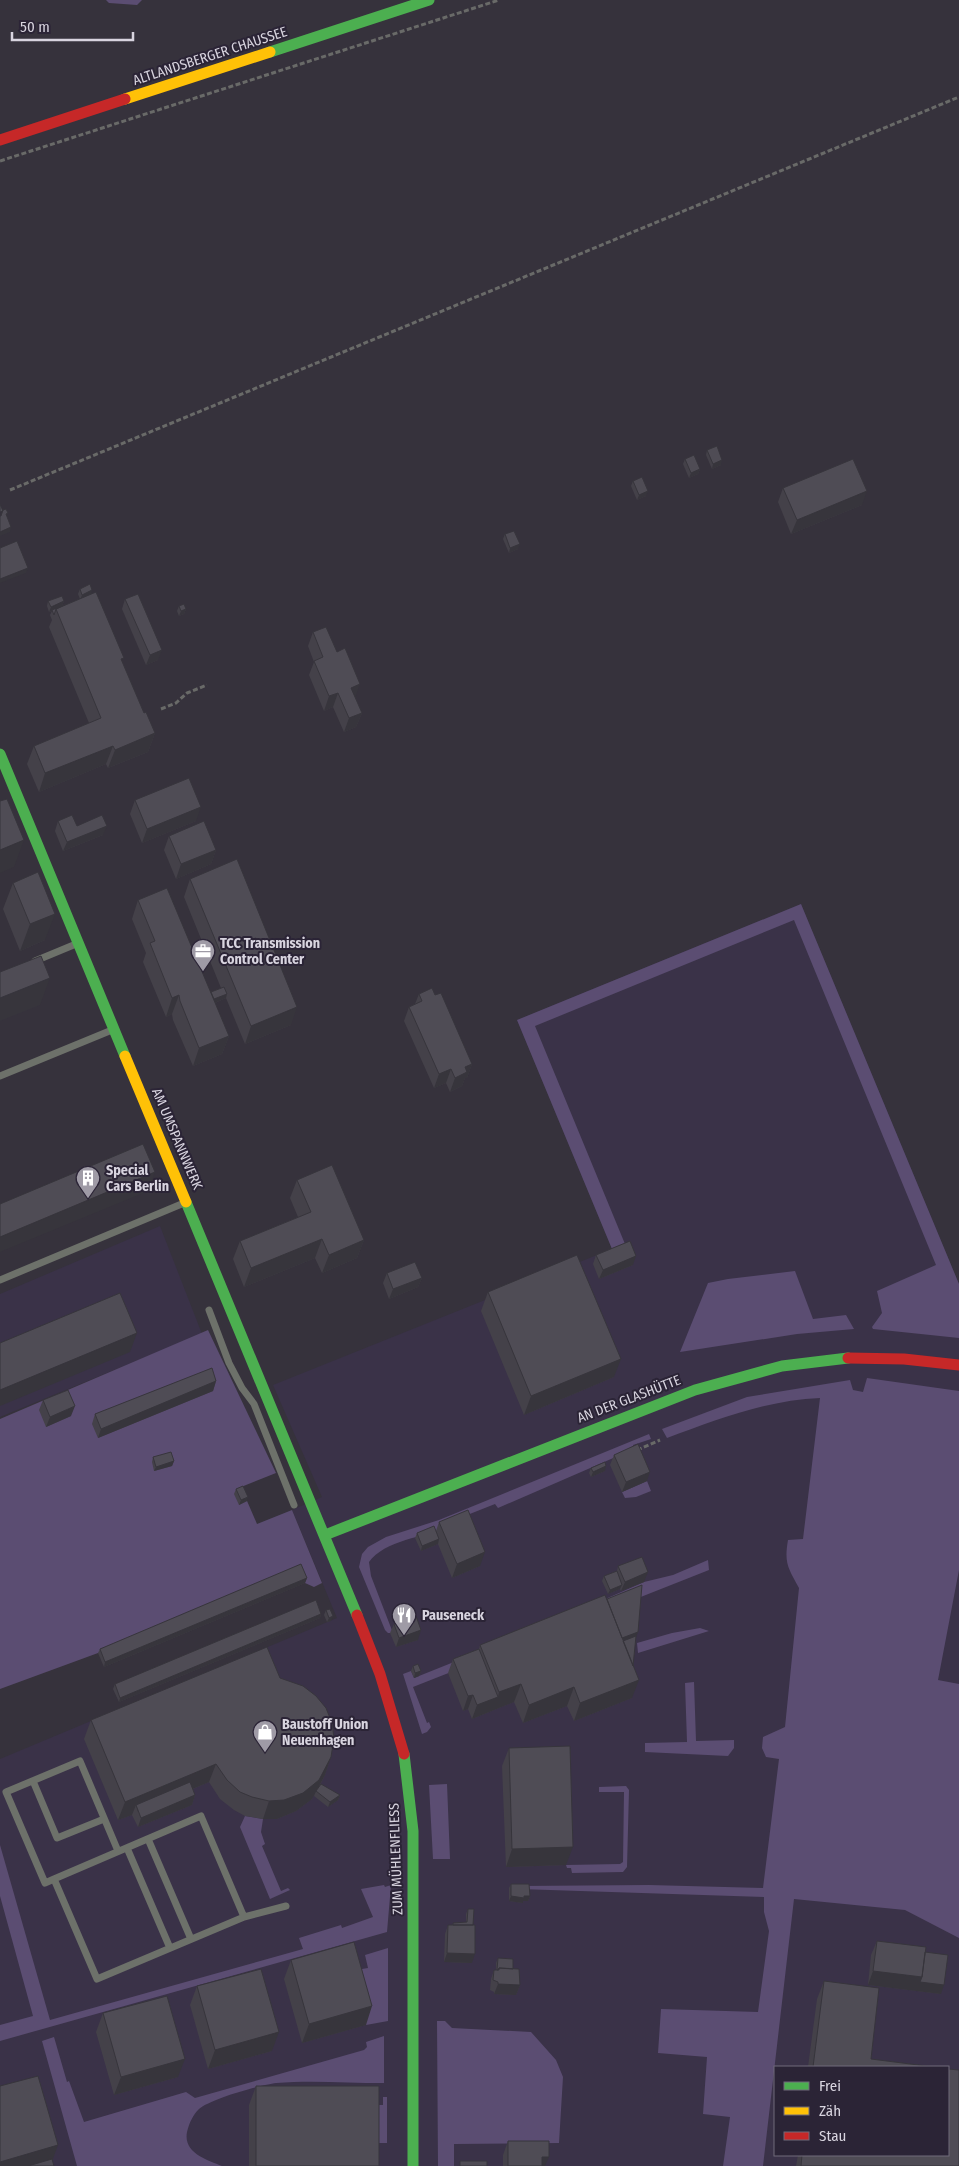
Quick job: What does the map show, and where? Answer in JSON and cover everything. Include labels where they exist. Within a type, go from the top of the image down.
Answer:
[{"type":"street","name":"ALTLANDSBERGER CHAUSSEE","points":[[0,140],[429,0]]},
{"type":"street","name":"AM UMSPANNWERK","points":[[0,754],[325,1535]]},
{"type":"street","name":"AN DER GLASHÜTTE","points":[[325,1535],[648,1408],[735,1376],[813,1360],[862,1357],[913,1359],[959,1365]]},
{"type":"street","name":"ZUM MÜHLENFLIESS","points":[[325,1535],[380,1674],[403,1748],[413,1831],[413,2166]]},
{"type":"lane","points":[[26,964],[79,943]]},
{"type":"lane","points":[[0,1076],[115,1029]]},
{"type":"lane","points":[[0,1280],[187,1202]]},
{"type":"lane","points":[[209,1310],[234,1372],[242,1388],[254,1404],[294,1506]]},
{"type":"lane","points":[[118,1851],[80,1761],[6,1792],[45,1883],[201,1816],[244,1917]]},
{"type":"lane","points":[[33,1781],[57,1838],[104,1818]]},
{"type":"lane","points":[[148,1838],[191,1939]]},
{"type":"lane","points":[[126,1848],[170,1948]]},
{"type":"lane","points":[[54,1879],[97,1979],[244,1917],[286,1906]]},
{"type":"path","points":[[0,161],[499,0]]},
{"type":"path","points":[[10,490],[959,97]]},
{"type":"path","points":[[161,709],[176,703],[187,693],[206,685]]},
{"type":"path","points":[[634,1451],[660,1440]]},
{"type":"shaded area","points":[[106,0],[142,0],[137,5],[109,3]]},
{"type":"shaded area","points":[[801,904],[959,1284],[959,2166],[0,2166],[0,1759],[337,1618],[292,1510],[322,1497],[273,1385],[612,1249],[517,1020]]},
{"type":"shaded area","points":[[801,904],[959,1284],[959,1338],[873,1329],[872,1327],[882,1313],[877,1291],[936,1265],[794,920],[535,1026],[625,1244],[612,1249],[517,1020]]},
{"type":"shaded area","name":"Special Cars Berlin","points":[[160,1226],[202,1334],[0,1417],[0,1294]]},
{"type":"shaded area","points":[[795,1271],[813,1319],[846,1315],[854,1329],[797,1334],[680,1352],[708,1283]]},
{"type":"shaded area","points":[[208,1330],[276,1473],[241,1487],[257,1524],[292,1510],[322,1583],[314,1587],[305,1583],[299,1570],[98,1653],[0,1689],[0,1419]]},
{"type":"shaded area","points":[[867,1378],[959,1391],[959,1570],[938,1680],[959,1684],[959,1938],[905,1910],[794,1899],[763,2166],[723,2166],[730,2117],[703,2114],[707,2057],[658,2053],[661,2009],[758,2012],[769,1931],[764,1912],[764,1897],[519,1889],[519,1886],[649,1885],[763,1888],[779,1759],[766,1757],[762,1748],[763,1737],[785,1727],[799,1588],[788,1565],[786,1554],[788,1540],[803,1539],[820,1398],[761,1407],[667,1438],[662,1429],[747,1397],[850,1380],[853,1390],[863,1392]]},
{"type":"shaded area","points":[[649,1434],[651,1439],[633,1445],[634,1449],[498,1508],[495,1504],[447,1523],[449,1530],[406,1540],[384,1549],[369,1562],[371,1576],[393,1633],[388,1633],[385,1630],[359,1567],[362,1554],[368,1547],[386,1537],[439,1520]]},
{"type":"shaded area","points":[[647,1481],[651,1491],[636,1497],[625,1498],[622,1492]]},
{"type":"shaded area","points":[[708,1560],[709,1570],[413,1687],[427,1723],[429,1722],[431,1727],[422,1734],[403,1674],[411,1671],[414,1678],[544,1626],[644,1582],[673,1575]]},
{"type":"shaded area","points":[[700,1628],[709,1631],[638,1653],[637,1643],[672,1633]]},
{"type":"shaded area","points":[[694,1682],[696,1741],[734,1740],[734,1748],[728,1756],[645,1752],[645,1743],[687,1742],[685,1683]]},
{"type":"shaded area","points":[[447,1784],[450,1859],[433,1859],[429,1785]]},
{"type":"shaded area","points":[[626,1786],[629,1790],[627,1867],[623,1872],[572,1873],[571,1868],[567,1868],[566,1865],[620,1864],[623,1862],[624,1792],[599,1792],[599,1787]]},
{"type":"shaded area","points":[[245,1816],[263,1819],[261,1832],[265,1844],[262,1846],[281,1891],[288,1888],[290,1890],[270,1899],[240,1827]]},
{"type":"shaded area","points":[[0,1845],[50,2020],[303,1949],[299,1938],[341,1925],[342,1928],[373,1917],[361,1889],[391,1885],[387,1932],[0,2041],[0,2025],[33,2016],[0,1896]]},
{"type":"shaded area","points":[[388,1948],[388,2021],[366,2025],[350,1971],[368,1968],[365,1955]]},
{"type":"shaded area","points":[[437,2021],[445,2021],[452,2028],[531,2032],[556,2060],[563,2077],[559,2143],[454,2144],[454,2166],[438,2166]]},
{"type":"shaded area","points":[[384,2036],[384,2083],[276,2083],[259,2086],[224,2097],[199,2109],[190,2122],[187,2132],[189,2145],[197,2155],[222,2166],[77,2166],[42,2041],[54,2037],[67,2082],[69,2081],[84,2122],[186,2092],[195,2098],[364,2050],[367,2047],[366,2042]]},
{"type":"shaded area","points":[[383,2097],[387,2097],[387,2143],[372,2143],[372,2105],[383,2105]]},
{"type":"building","points":[[717,446],[722,460],[713,464],[707,450]]},
{"type":"building","points":[[694,455],[700,469],[691,473],[685,459]]},
{"type":"building","points":[[853,459],[867,491],[797,520],[783,488]]},
{"type":"building","points":[[642,477],[648,491],[639,495],[633,481]]},
{"type":"building","points":[[6,509],[11,527],[0,532],[0,516],[3,510]]},
{"type":"building","points":[[514,531],[520,544],[510,548],[505,534]]},
{"type":"building","points":[[17,541],[28,568],[0,579],[0,548]]},
{"type":"building","points":[[90,584],[92,590],[82,595],[80,589]]},
{"type":"building","points":[[96,592],[124,658],[121,659],[144,713],[146,712],[155,733],[115,750],[113,746],[45,773],[34,746],[101,718],[56,609]]},
{"type":"building","points":[[138,594],[162,650],[150,655],[125,599]]},
{"type":"building","points":[[62,596],[64,601],[51,607],[48,601]]},
{"type":"building","points":[[66,604],[56,609],[54,615],[52,610]]},
{"type":"building","points":[[184,604],[186,609],[181,611],[179,606]]},
{"type":"building","points":[[326,627],[337,652],[345,648],[360,684],[351,688],[362,713],[349,718],[338,693],[329,696],[314,661],[323,657],[313,632]]},
{"type":"building","points":[[189,778],[201,807],[147,829],[135,800]]},
{"type":"building","points":[[7,799],[24,840],[0,850],[0,801]]},
{"type":"building","points":[[72,815],[77,826],[102,815],[107,826],[67,842],[58,821]]},
{"type":"building","points":[[204,821],[216,850],[181,864],[169,836]]},
{"type":"building","points":[[237,859],[297,1007],[251,1026],[190,879]]},
{"type":"building","points":[[38,872],[55,914],[30,924],[13,883]]},
{"type":"building","points":[[167,888],[229,1036],[199,1048],[179,995],[172,998],[150,943],[155,941],[138,900]]},
{"type":"building","points":[[41,956],[50,978],[0,998],[0,972]]},
{"type":"building","points":[[224,987],[227,994],[214,999],[211,992]]},
{"type":"building","points":[[432,988],[435,995],[441,993],[472,1064],[465,1067],[467,1072],[455,1078],[451,1069],[439,1074],[409,1007],[422,1001],[419,994]]},
{"type":"building","points":[[143,1144],[155,1172],[0,1237],[0,1204]]},
{"type":"building","points":[[332,1165],[364,1240],[329,1255],[322,1239],[251,1268],[240,1241],[311,1212],[297,1180]]},
{"type":"building","points":[[630,1241],[636,1256],[603,1270],[596,1255]]},
{"type":"building","points":[[577,1255],[621,1359],[531,1396],[488,1292]]},
{"type":"building","points":[[415,1262],[422,1278],[393,1289],[387,1273]]},
{"type":"building","points":[[120,1293],[137,1333],[0,1390],[0,1343]]},
{"type":"building","points":[[212,1368],[216,1381],[101,1429],[95,1414]]},
{"type":"building","points":[[68,1390],[75,1406],[50,1417],[43,1400]]},
{"type":"building","points":[[638,1444],[650,1472],[626,1482],[614,1455]]},
{"type":"building","points":[[171,1452],[174,1461],[156,1467],[153,1457]]},
{"type":"building","points":[[605,1462],[606,1466],[593,1472],[591,1468]]},
{"type":"building","points":[[243,1486],[248,1497],[241,1500],[236,1489]]},
{"type":"building","points":[[468,1510],[485,1552],[457,1564],[439,1522]]},
{"type":"building","points":[[434,1526],[439,1539],[422,1546],[417,1533]]},
{"type":"building","points":[[642,1557],[648,1572],[625,1582],[618,1566]]},
{"type":"building","points":[[301,1564],[307,1578],[105,1662],[100,1649]]},
{"type":"building","points":[[617,1571],[622,1585],[610,1590],[604,1576]]},
{"type":"building","points":[[642,1585],[638,1632],[622,1638],[607,1599]]},
{"type":"building","points":[[605,1595],[639,1680],[580,1703],[574,1687],[529,1705],[521,1684],[499,1692],[480,1645]]},
{"type":"building","points":[[316,1600],[321,1614],[120,1698],[115,1684]]},
{"type":"building","points":[[330,1609],[333,1616],[329,1618],[326,1610]]},
{"type":"building","points":[[416,1616],[421,1630],[399,1638],[394,1624]]},
{"type":"building","points":[[636,1636],[633,1666],[623,1641]]},
{"type":"building","points":[[267,1647],[280,1678],[303,1686],[316,1696],[326,1708],[332,1723],[334,1738],[331,1757],[319,1780],[303,1793],[284,1800],[269,1801],[240,1792],[227,1780],[216,1764],[125,1802],[91,1720]]},
{"type":"building","points":[[479,1649],[498,1697],[477,1705],[473,1695],[468,1696],[453,1659]]},
{"type":"building","points":[[418,1664],[421,1671],[415,1673],[413,1666]]},
{"type":"building","points":[[570,1746],[573,1847],[512,1849],[509,1748]]},
{"type":"building","points":[[190,1782],[195,1795],[141,1818],[136,1805]]},
{"type":"building","points":[[321,1784],[340,1795],[330,1802],[316,1791]]},
{"type":"building","points":[[511,1884],[529,1884],[530,1896],[524,1896],[524,1898],[511,1896]]},
{"type":"building","points":[[468,1909],[474,1909],[473,1925],[453,1925],[453,1923],[467,1922]]},
{"type":"building","points":[[448,1925],[475,1925],[475,1954],[447,1953]]},
{"type":"building","points":[[877,1941],[926,1947],[922,1977],[873,1971]]},
{"type":"building","points":[[354,1942],[372,2006],[309,2024],[291,1960]]},
{"type":"building","points":[[925,1952],[948,1955],[944,1985],[920,1982]]},
{"type":"building","points":[[498,1958],[513,1959],[513,1969],[499,1968],[497,1970]]},
{"type":"building","points":[[499,1968],[519,1969],[520,1985],[498,1984],[498,1982],[493,1980],[494,1970],[499,1970]]},
{"type":"building","points":[[261,1969],[279,2032],[215,2050],[197,1986]]},
{"type":"building","points":[[824,1981],[879,1988],[871,2059],[926,2066],[813,2066]]},
{"type":"building","points":[[167,1996],[185,2059],[121,2077],[103,2013]]},
{"type":"building","points":[[949,2069],[959,2070],[959,2166],[801,2166],[802,2156],[949,2156]]},
{"type":"building","points":[[38,2076],[58,2145],[0,2162],[0,2086]]},
{"type":"building","points":[[256,2086],[379,2086],[379,2166],[256,2166]]},
{"type":"building","points":[[508,2141],[549,2141],[549,2157],[542,2157],[542,2166],[508,2166]]},
{"type":"building","points":[[52,2159],[54,2166],[28,2166]]},
{"type":"building","points":[[460,2161],[487,2161],[487,2166],[460,2166]]},
{"type":"traffic: fast","points":[[270,52],[429,0]]},
{"type":"traffic: fast","points":[[0,754],[125,1056]]},
{"type":"traffic: fast","points":[[186,1202],[357,1615]]},
{"type":"traffic: fast","points":[[325,1535],[695,1390],[782,1366],[848,1358]]},
{"type":"traffic: fast","points":[[404,1754],[413,1831],[413,2166]]},
{"type":"traffic: slow","points":[[125,99],[270,52]]},
{"type":"traffic: slow","points":[[125,1056],[186,1202]]},
{"type":"traffic: jam","points":[[0,140],[125,99]]},
{"type":"traffic: jam","points":[[848,1358],[904,1359],[959,1365]]},
{"type":"traffic: jam","points":[[357,1615],[380,1674],[404,1754]]},
{"type":"place","name":"TCC Transmission Control Center","points":[[203,972]]},
{"type":"place","name":"Special Cars Berlin","points":[[88,1199]]},
{"type":"place","name":"Pauseneck","points":[[404,1636]]},
{"type":"place","name":"Baustoff Union Neuenhagen","points":[[265,1753]]}]
